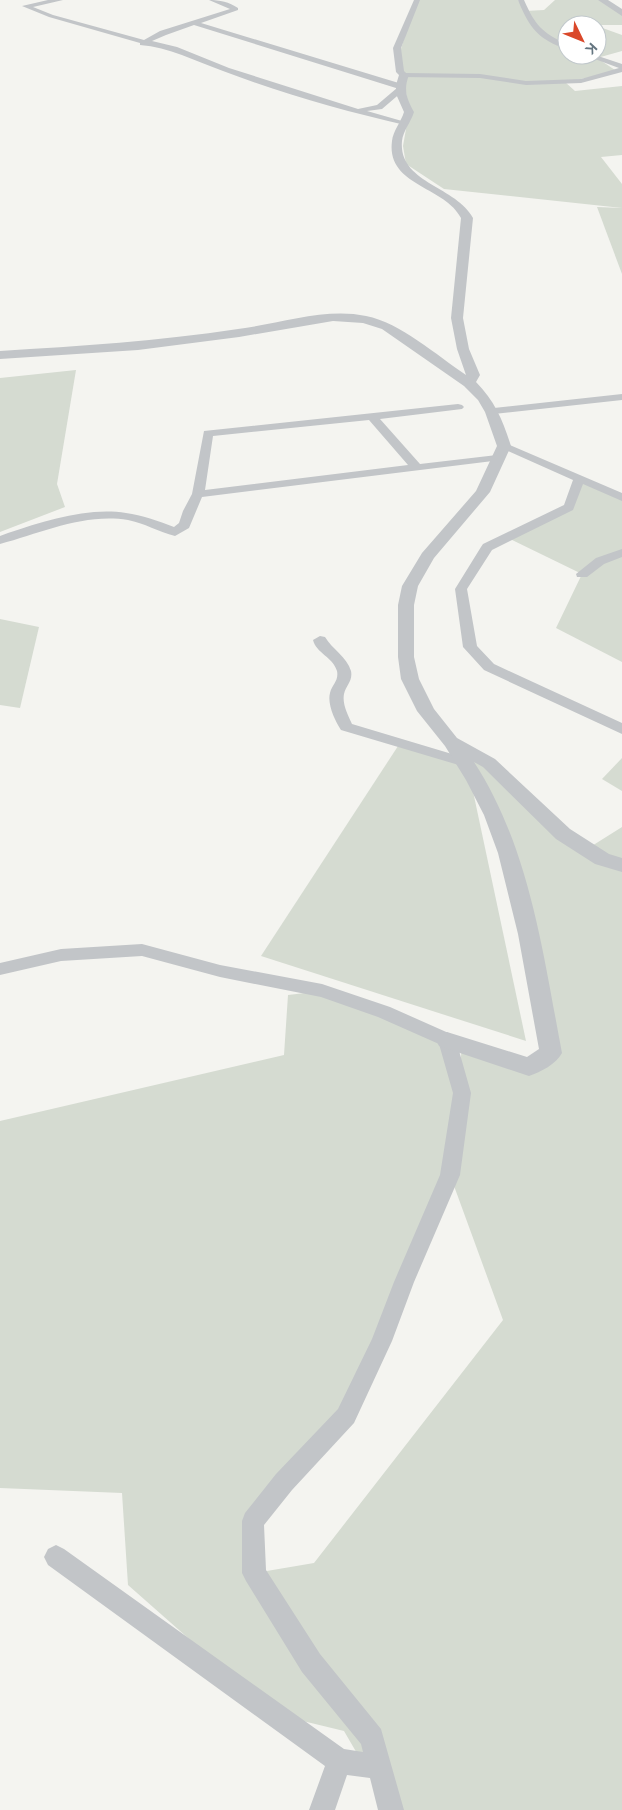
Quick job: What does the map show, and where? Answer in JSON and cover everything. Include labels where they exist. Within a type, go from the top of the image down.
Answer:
[{"type":"street","points":[[60,0],[26,6],[51,16],[143,43],[174,49],[226,70],[405,123]]},
{"type":"street","points":[[143,43],[162,33],[236,9],[229,4],[212,0]]},
{"type":"street","points":[[229,4],[239,0]]},
{"type":"street","points":[[417,0],[397,48],[396,56],[400,72],[404,75],[480,76],[512,83],[534,83],[581,81],[622,69]]},
{"type":"street","points":[[521,0],[532,24],[542,37],[557,43]]},
{"type":"street","points":[[602,0],[622,12]]},
{"type":"street","points":[[194,23],[399,88]]},
{"type":"street","points":[[607,63],[622,69]]},
{"type":"street","points":[[356,110],[378,107],[399,88],[404,75]]},
{"type":"street","points":[[399,88],[401,98],[409,112],[396,142],[399,162],[402,168],[460,206],[467,218],[457,318],[462,349],[473,375],[469,383]]},
{"type":"street","points":[[0,355],[138,346],[239,333],[333,317],[364,318],[386,326],[469,383],[480,393],[494,411],[500,452],[483,492],[427,556],[410,586],[406,605],[406,657],[410,679],[426,711],[467,763],[506,847],[528,930],[550,1053],[530,1067],[447,1040],[384,1012],[322,991],[220,971],[142,950],[62,955],[0,969]]},
{"type":"street","points":[[494,411],[622,397]]},
{"type":"street","points":[[0,540],[28,530],[72,520],[122,515],[175,532],[185,525],[189,511],[198,494],[208,433],[458,407]]},
{"type":"street","points":[[372,416],[389,438],[417,468]]},
{"type":"street","points":[[198,494],[417,468],[500,452],[579,479],[622,497]]},
{"type":"street","points":[[579,479],[569,507],[487,547],[461,589],[470,647],[489,667],[622,729]]},
{"type":"street","points":[[582,574],[600,561],[622,553]]},
{"type":"street","points":[[320,640],[321,645],[328,650],[344,670],[344,681],[337,691],[337,705],[346,727],[467,763]]},
{"type":"street","points":[[451,742],[489,763],[563,834],[602,859],[622,864]]},
{"type":"street","points":[[391,1810],[372,1738],[311,1663],[254,1573],[253,1521],[284,1482],[346,1416],[382,1341],[404,1282],[450,1175],[462,1093],[447,1040]]},
{"type":"street","points":[[56,1558],[339,1761],[380,1767]]},
{"type":"street","points":[[322,1810],[339,1761]]},
{"type":"shaded area","points":[[416,0],[518,0],[525,11],[544,10],[555,0],[603,0],[622,10],[622,25],[607,25],[607,15],[557,15],[557,65],[607,65],[618,72],[565,82],[575,91],[622,86],[622,155],[601,157],[622,184],[622,208],[444,189],[406,164],[403,146],[409,112],[400,52]]},
{"type":"shaded area","points":[[607,30],[622,35],[622,51],[607,55]]},
{"type":"shaded area","points":[[597,207],[622,208],[622,274]]},
{"type":"shaded area","points":[[76,370],[57,484],[65,507],[0,532],[0,378]]},
{"type":"shaded area","points":[[579,479],[622,497],[622,662],[556,628],[582,574],[506,537],[569,507]]},
{"type":"shaded area","points":[[0,619],[39,627],[20,708],[0,705]]},
{"type":"shaded area","points":[[400,743],[467,763],[526,1041],[261,956]]},
{"type":"shaded area","points":[[468,752],[587,849],[622,827],[622,1810],[390,1810],[344,1731],[274,1714],[128,1585],[122,1493],[0,1488],[0,1121],[284,1055],[288,995],[322,991],[447,1040],[459,1079],[462,1045],[530,1067],[550,1053],[518,894]],"holes":[[[450,1175],[503,1320],[314,1563],[255,1573],[253,1521],[346,1416]]]},
{"type":"shaded area","points":[[622,758],[622,791],[602,779]]}]
